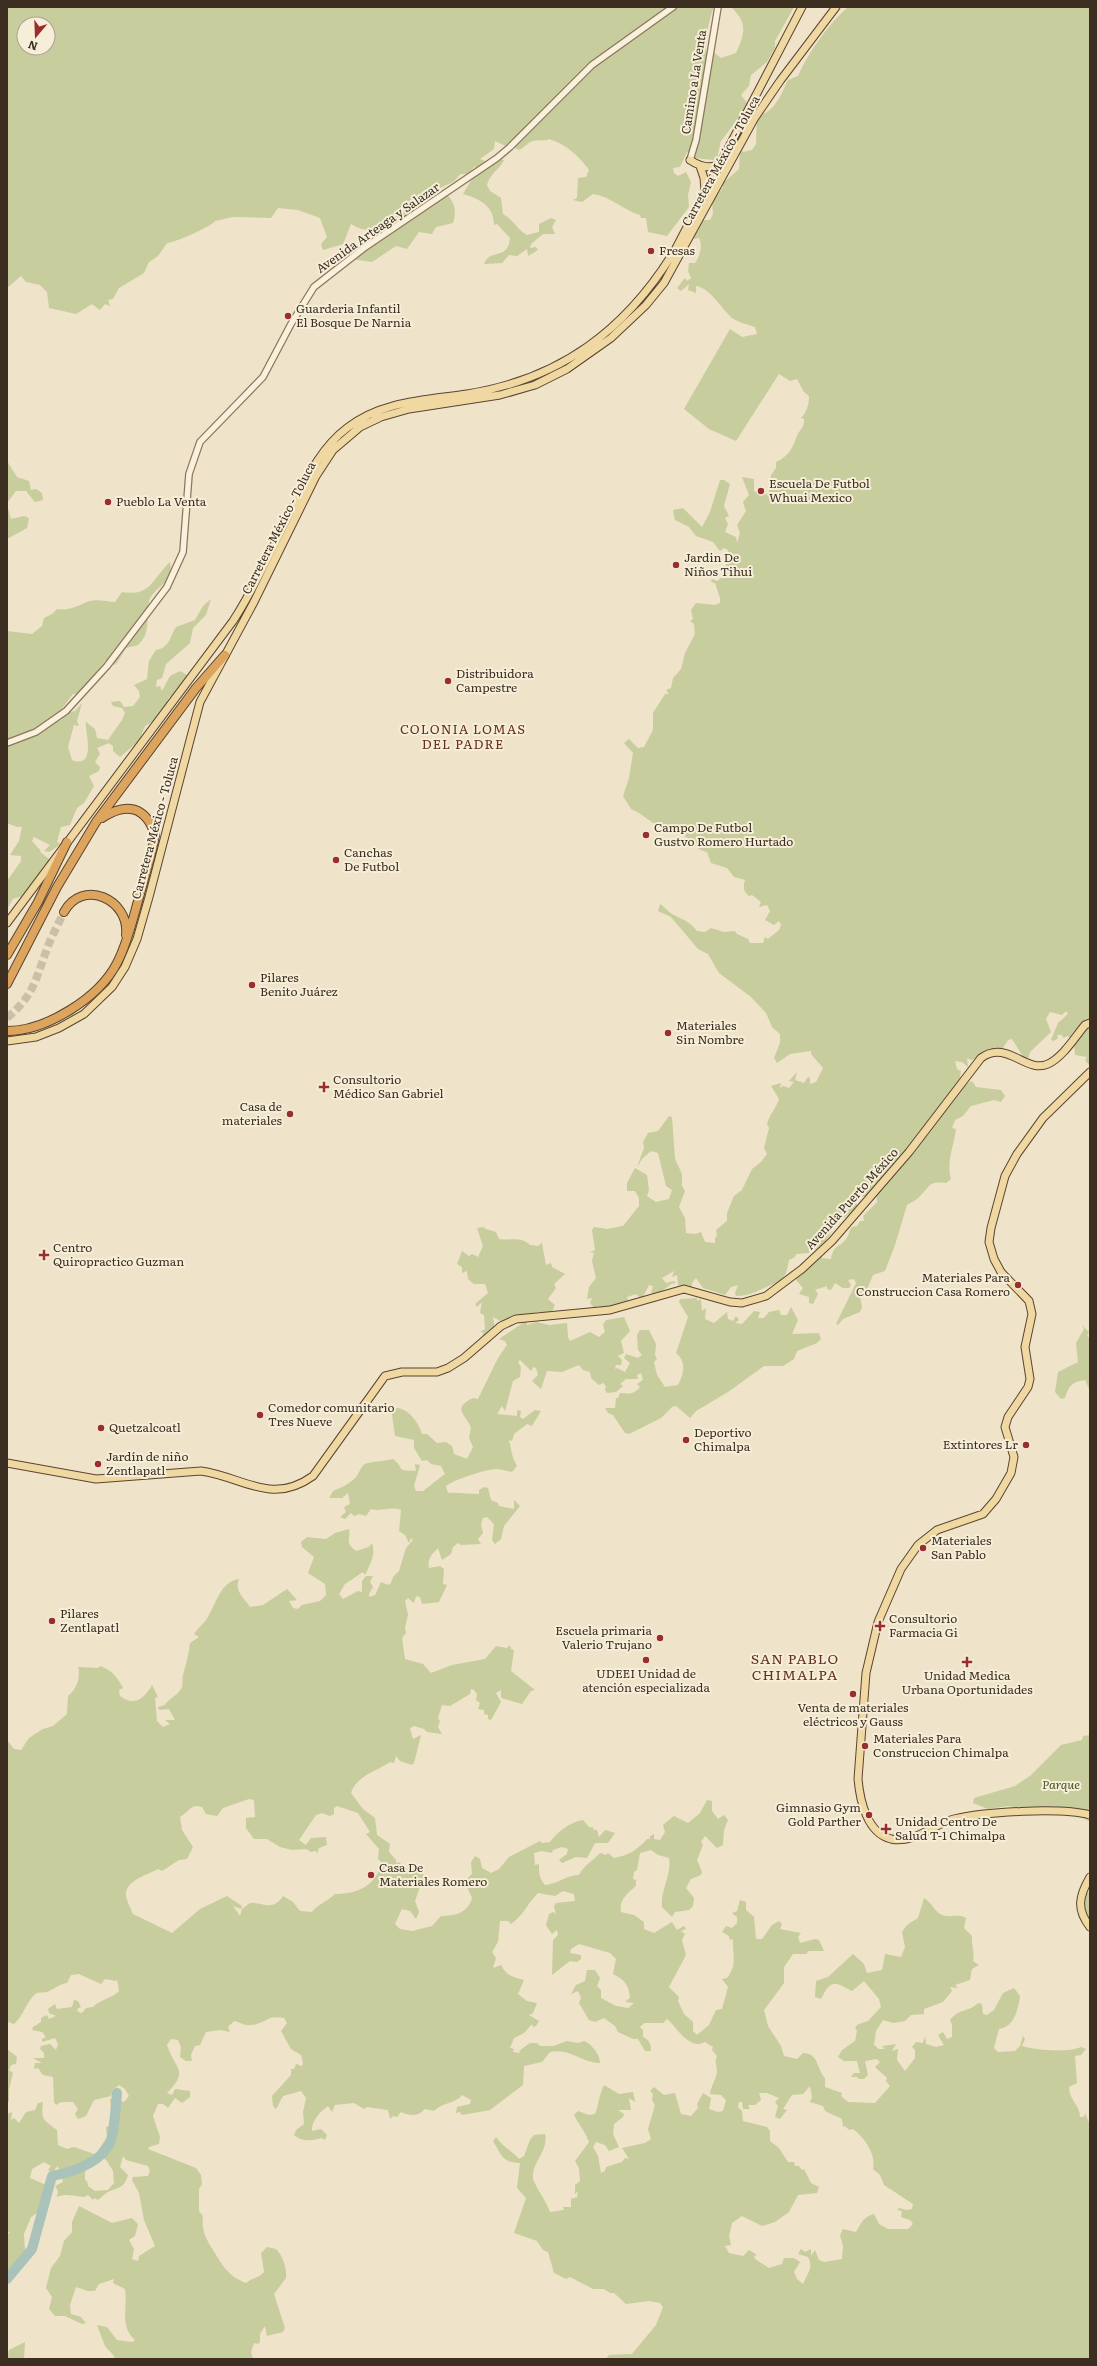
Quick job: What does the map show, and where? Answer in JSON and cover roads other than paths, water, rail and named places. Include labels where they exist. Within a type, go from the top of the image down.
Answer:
[{"type":"highway","points":[[7,984],[56,887],[96,822],[196,688],[225,655]]},
{"type":"highway","points":[[7,1031],[42,1023],[78,1005],[105,981],[116,964],[125,944],[155,835],[151,823],[145,816],[125,808],[112,812],[96,822]]},
{"type":"highway","points":[[7,955],[38,902],[67,842]]},
{"type":"highway","points":[[64,912],[74,900],[85,895],[98,896],[110,900],[120,908],[125,919],[125,944]]},
{"type":"main road","name":"Carretera México - Toluca","points":[[7,923],[237,615],[248,598],[311,470],[338,435],[359,419],[380,410],[404,403],[496,389],[560,363],[580,352],[626,316],[646,293],[675,250],[802,7]]},
{"type":"main road","name":"Carretera México - Toluca","points":[[7,1041],[36,1037],[59,1028],[84,1014],[112,987],[125,967],[137,939],[149,897],[200,702],[266,578],[316,476],[333,450],[345,438],[380,416],[409,409],[494,397],[535,385],[567,369],[594,352],[611,338],[646,305],[673,268],[754,119],[834,8]]},
{"type":"main road","points":[[690,160],[700,166],[711,167],[720,164]]},
{"type":"main road","points":[[700,166],[704,178],[705,193]]},
{"type":"main road","name":"Avenida Puerto México","points":[[7,1463],[55,1473],[96,1479],[201,1472],[216,1473],[261,1489],[291,1488],[303,1482],[318,1470],[385,1376],[402,1372],[437,1372],[448,1368],[464,1358],[507,1322],[545,1315],[610,1310],[684,1289],[736,1302],[748,1301],[766,1296],[802,1269],[832,1241],[909,1152],[981,1058],[992,1052],[998,1051],[1039,1066],[1050,1063],[1085,1025],[1090,1023]]},
{"type":"main road","points":[[1090,1072],[1043,1118],[1017,1154],[1005,1176],[991,1228],[989,1242],[994,1259],[1002,1272],[1025,1296],[1032,1314],[1026,1347],[1030,1380],[1028,1387],[1008,1417],[1005,1427],[1014,1457],[1012,1473],[996,1499],[982,1514],[937,1530],[918,1545],[901,1569],[878,1622],[866,1673],[858,1779],[860,1796],[868,1818],[882,1836],[893,1839],[912,1837],[948,1821],[964,1817],[1059,1811],[1090,1815]]},
{"type":"main road","points":[[1090,1878],[1082,1892],[1079,1906],[1083,1918],[1090,1927]]},
{"type":"street","name":"Avenida Arteaga y Salazar","points":[[7,743],[36,732],[66,711],[107,666],[167,586],[183,552],[189,474],[198,447],[209,432],[263,378],[291,324],[314,287],[364,248],[497,158],[510,147],[592,64],[673,7]]},
{"type":"street","name":"Camino a La Venta","points":[[690,160],[696,140],[718,7]]},
{"type":"waterway","points":[[7,2279],[32,2249],[52,2176],[85,2166],[100,2156],[110,2143],[114,2126],[117,2093]]},
{"type":"tunnel","points":[[7,1018],[23,1002],[33,987],[50,940],[64,912]]},
{"type":"place","name":"Fresas","points":[[651,251]]},
{"type":"place","name":"Guarderia Infantil El Bosque De Narnia","points":[[288,316]]},
{"type":"place","name":"Escuela De Futbol Whuai Mexico","points":[[761,491]]},
{"type":"place","name":"Pueblo La Venta","points":[[108,502]]},
{"type":"place","name":"Jardin De Niños Tihui","points":[[676,565]]},
{"type":"place","name":"Distribuidora Campestre","points":[[448,681]]},
{"type":"place","name":"Campo De Futbol Gustvo Romero Hurtado","points":[[646,835]]},
{"type":"place","name":"Canchas De Futbol","points":[[336,860]]},
{"type":"place","name":"Pilares Benito Juárez","points":[[252,985]]},
{"type":"place","name":"Materiales Sin Nombre","points":[[668,1033]]},
{"type":"place","name":"Consultorio Médico San Gabriel","points":[[324,1087]]},
{"type":"place","name":"Casa de materiales","points":[[290,1114]]},
{"type":"place","name":"Centro Quiropractico Guzman","points":[[44,1255]]},
{"type":"place","name":"Materiales Para Construccion Casa Romero","points":[[1018,1285]]},
{"type":"place","name":"Comedor comunitario Tres Nueve","points":[[260,1415]]},
{"type":"place","name":"Quetzalcoatl","points":[[101,1428]]},
{"type":"place","name":"Deportivo Chimalpa","points":[[686,1440]]},
{"type":"place","name":"Extintores Lr","points":[[1026,1445]]},
{"type":"place","name":"Jardín de niño Zentlapatl","points":[[98,1464]]},
{"type":"place","name":"Materiales San Pablo","points":[[923,1548]]},
{"type":"place","name":"Pilares Zentlapatl","points":[[52,1621]]},
{"type":"place","name":"Consultorio Farmacia Gi","points":[[880,1626]]},
{"type":"place","name":"Escuela primaria Valerio Trujano","points":[[660,1638]]},
{"type":"place","name":"UDEEI Unidad de atención especializada","points":[[646,1660]]},
{"type":"place","name":"Unidad Medica Urbana Oportunidades","points":[[967,1662]]},
{"type":"place","name":"Venta de materiales eléctricos y Gauss","points":[[853,1694]]},
{"type":"place","name":"Materiales Para Construccion Chimalpa","points":[[865,1746]]},
{"type":"place","name":"Gimnasio Gym Gold Parther","points":[[869,1815]]},
{"type":"place","name":"Unidad Centro De Salud T-1 Chimalpa","points":[[886,1829]]},
{"type":"place","name":"Casa De Materiales Romero","points":[[371,1875]]},
{"type":"district","name":"COLONIA LOMAS DEL PADRE","points":[[463,736]]},
{"type":"district","name":"SAN PABLO CHIMALPA","points":[[795,1668]]},
{"type":"park label","name":"Parque","points":[[1061,1785]]}]
